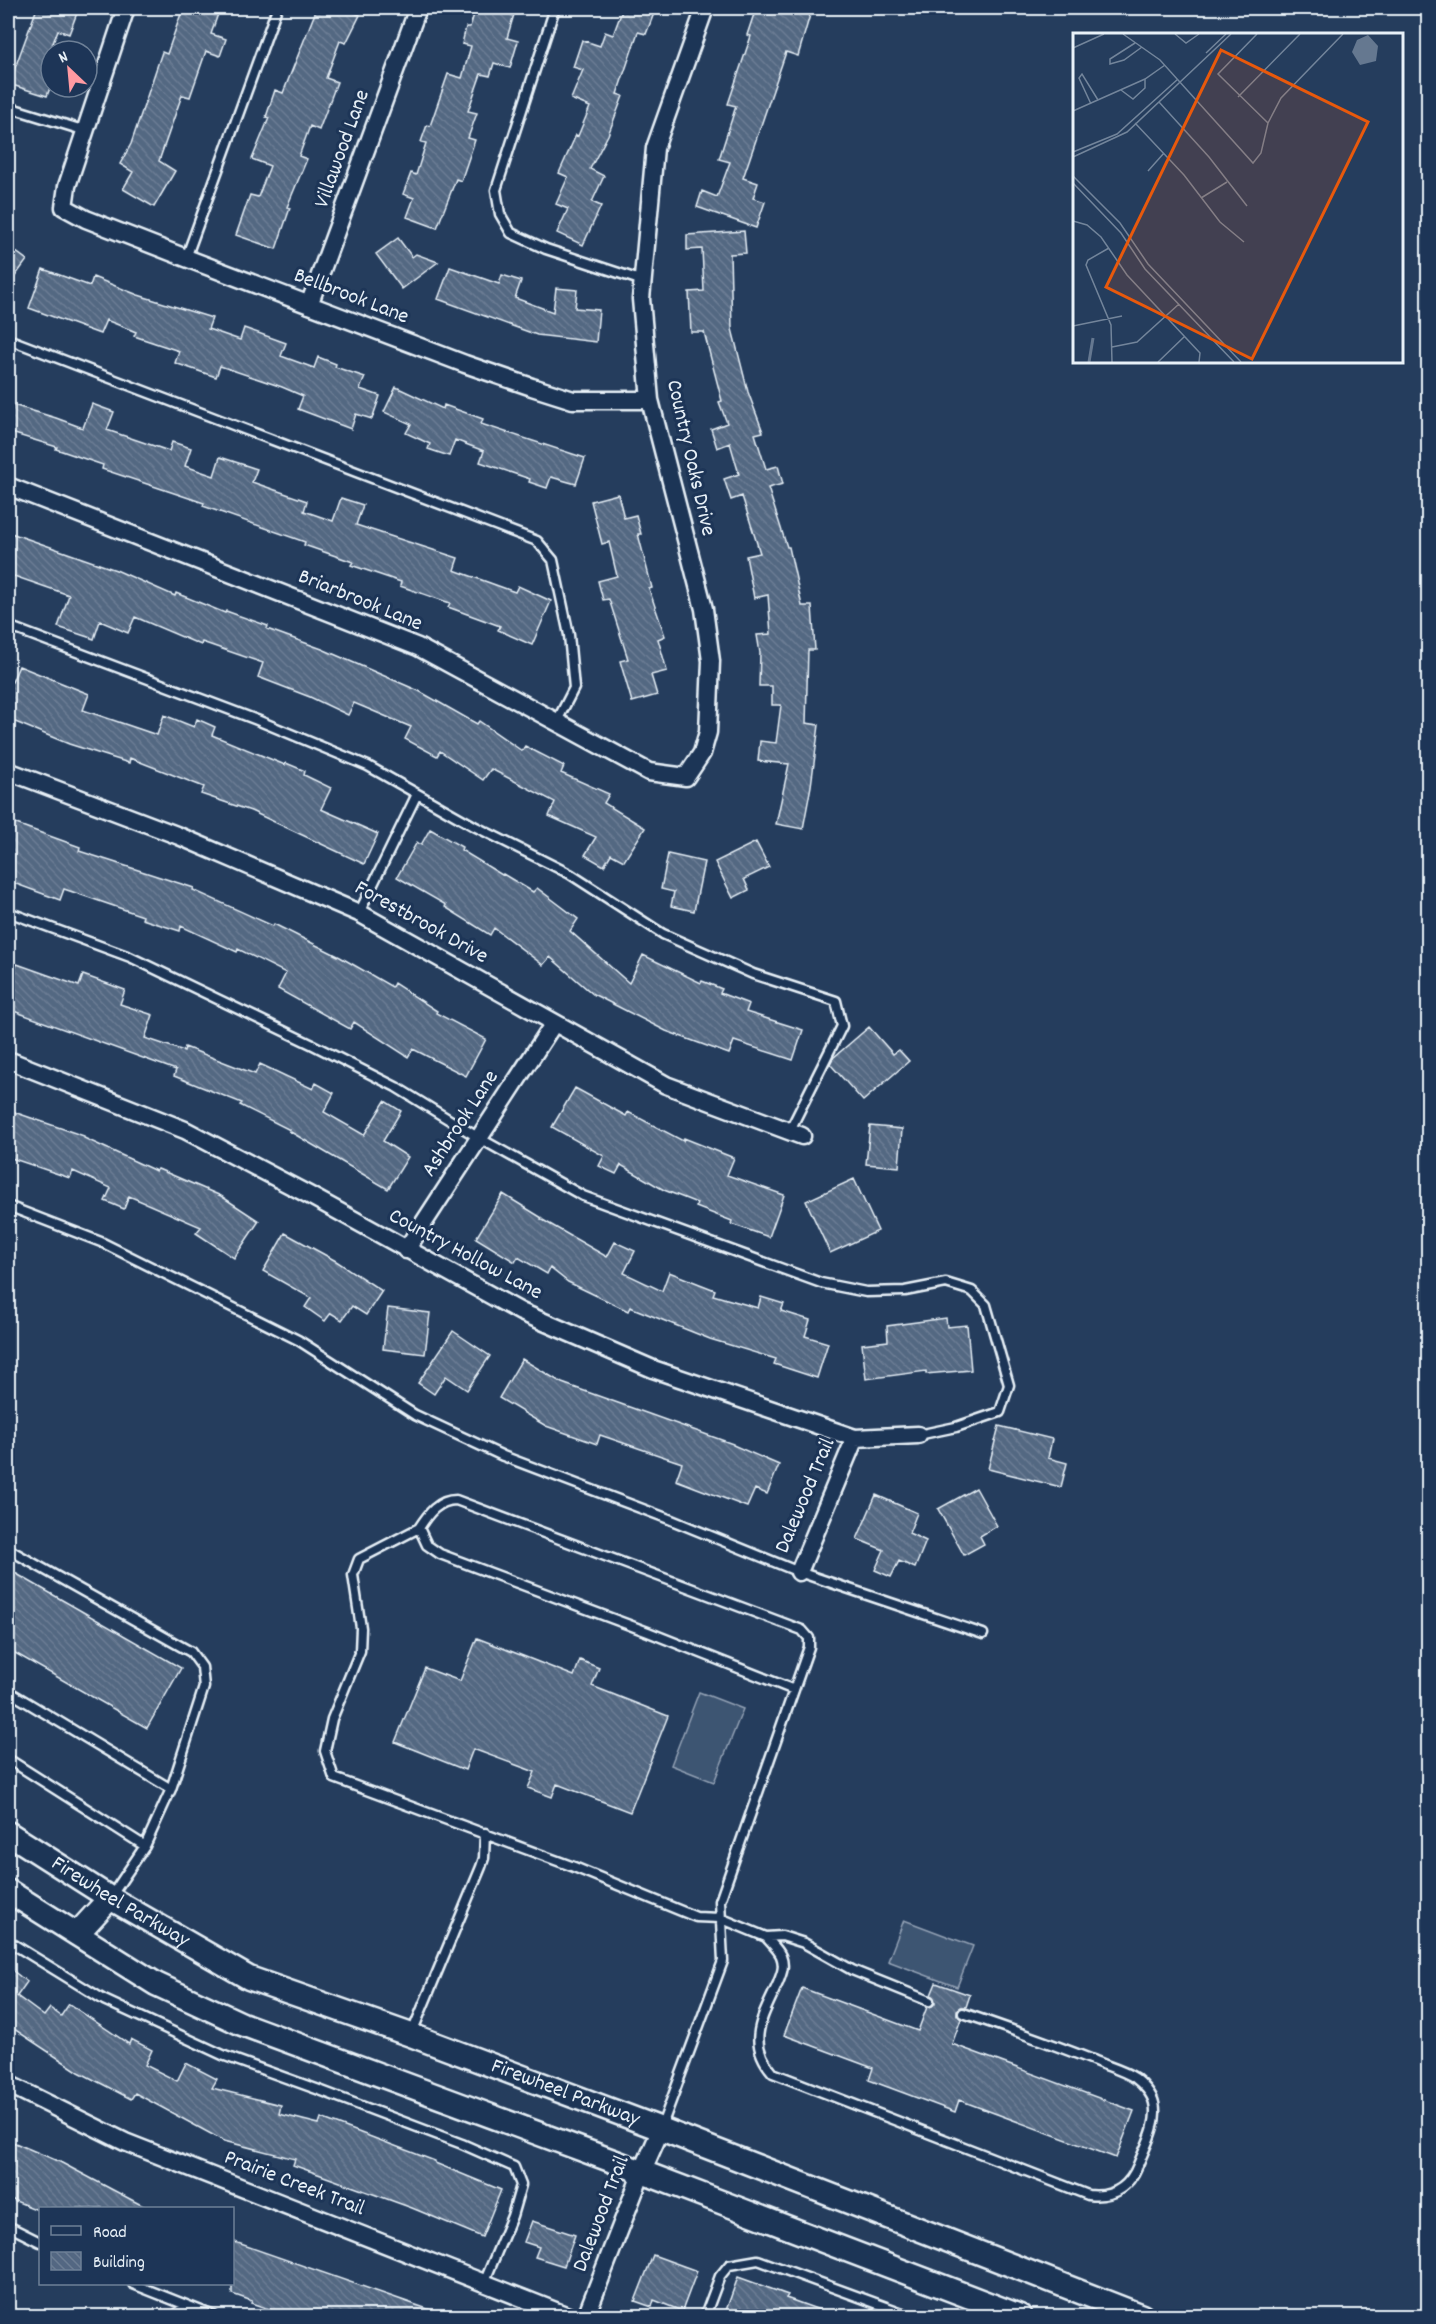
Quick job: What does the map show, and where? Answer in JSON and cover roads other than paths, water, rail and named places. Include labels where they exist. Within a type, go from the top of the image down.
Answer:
[{"type":"main road","name":"Firewheel Parkway","points":[[8,1833],[110,1898],[249,1978],[661,2129],[1142,2316]]},
{"type":"main road","points":[[8,1891],[156,1983],[242,2024],[642,2172],[1020,2316]]},
{"type":"main road","points":[[77,1934],[110,1898]]},
{"type":"street","points":[[86,131],[126,8]]},
{"type":"street","name":"Villawood Lane","points":[[309,305],[418,8]]},
{"type":"street","name":"Country Oaks Drive","points":[[686,777],[702,753],[708,732],[711,661],[704,609],[650,400],[641,299],[655,148],[705,8]]},
{"type":"street","name":"Bellbrook Lane","points":[[86,131],[67,186],[64,207],[86,219],[465,364],[573,400],[650,400]]},
{"type":"street","name":"Briarbrook Lane","points":[[8,486],[418,647],[649,772],[686,777]]},
{"type":"street","name":"Forestbrook Drive","points":[[8,771],[179,836],[359,913],[666,1085],[795,1134]]},
{"type":"street","name":"Ashbrook Lane","points":[[406,1250],[554,1023]]},
{"type":"street","name":"Country Hollow Lane","points":[[8,1060],[185,1130],[309,1195],[521,1312],[653,1369],[855,1438],[918,1435]]},
{"type":"street","name":"Dalewood Trail","points":[[799,1572],[855,1438]]},
{"type":"street","name":"Prairie Creek Trail","points":[[8,2084],[125,2142],[568,2316]]},
{"type":"street","name":"Dalewood Trail","points":[[586,2316],[661,2129]]},
{"type":"lane","points":[[186,258],[277,8]]},
{"type":"lane","points":[[555,8],[496,190],[500,214],[511,233],[546,249],[642,280]]},
{"type":"lane","points":[[8,107],[86,131]]},
{"type":"lane","points":[[8,339],[537,541],[553,560],[569,635],[574,688],[557,721]]},
{"type":"lane","points":[[8,626],[257,720],[368,766],[474,826],[570,874],[663,934],[753,974],[836,1001],[842,1026],[795,1134]]},
{"type":"lane","points":[[359,913],[417,794]]},
{"type":"lane","points":[[8,912],[130,957],[396,1087],[479,1138],[583,1196],[821,1283],[866,1292],[905,1291],[946,1283],[972,1291],[986,1305],[1009,1385],[1000,1412],[956,1427],[918,1435]]},
{"type":"lane","points":[[8,1206],[100,1242],[298,1340],[415,1415],[484,1447],[799,1572],[982,1634]]},
{"type":"lane","points":[[661,2129],[723,1961],[720,1918],[720,1901],[809,1647],[808,1638],[802,1630],[456,1500],[442,1502],[419,1528],[359,1559],[352,1575],[361,1629],[360,1650],[332,1719],[325,1750],[334,1778],[485,1833],[696,1917],[720,1918],[766,1937],[782,1936],[804,1944],[852,1970],[929,2001]]},
{"type":"lane","points":[[419,1528],[427,1545],[440,1554],[794,1690]]},
{"type":"lane","points":[[8,1549],[191,1652],[202,1667],[204,1687],[171,1789],[145,1846],[110,1898]]},
{"type":"lane","points":[[8,1691],[171,1789]]},
{"type":"lane","points":[[8,1759],[145,1846]]},
{"type":"lane","points":[[411,2036],[481,1867],[484,1858],[485,1833]]},
{"type":"lane","points":[[766,1937],[781,1955],[784,1969],[760,2027],[757,2046],[763,2061],[773,2073],[1088,2195],[1114,2194],[1127,2184],[1137,2169],[1154,2122],[1154,2104],[1148,2091],[1137,2079],[1056,2046],[963,2013]]},
{"type":"lane","points":[[8,1941],[104,2000],[225,2056],[462,2144],[514,2167],[521,2184],[512,2216],[484,2283]]},
{"type":"lane","points":[[8,2226],[39,2242]]},
{"type":"lane","points":[[705,2316],[720,2276],[729,2265],[758,2260],[911,2316]]},
{"type":"lane","points":[[138,2285],[214,2316]]},
{"type":"lane","points":[[176,2316],[184,2305]]}]
